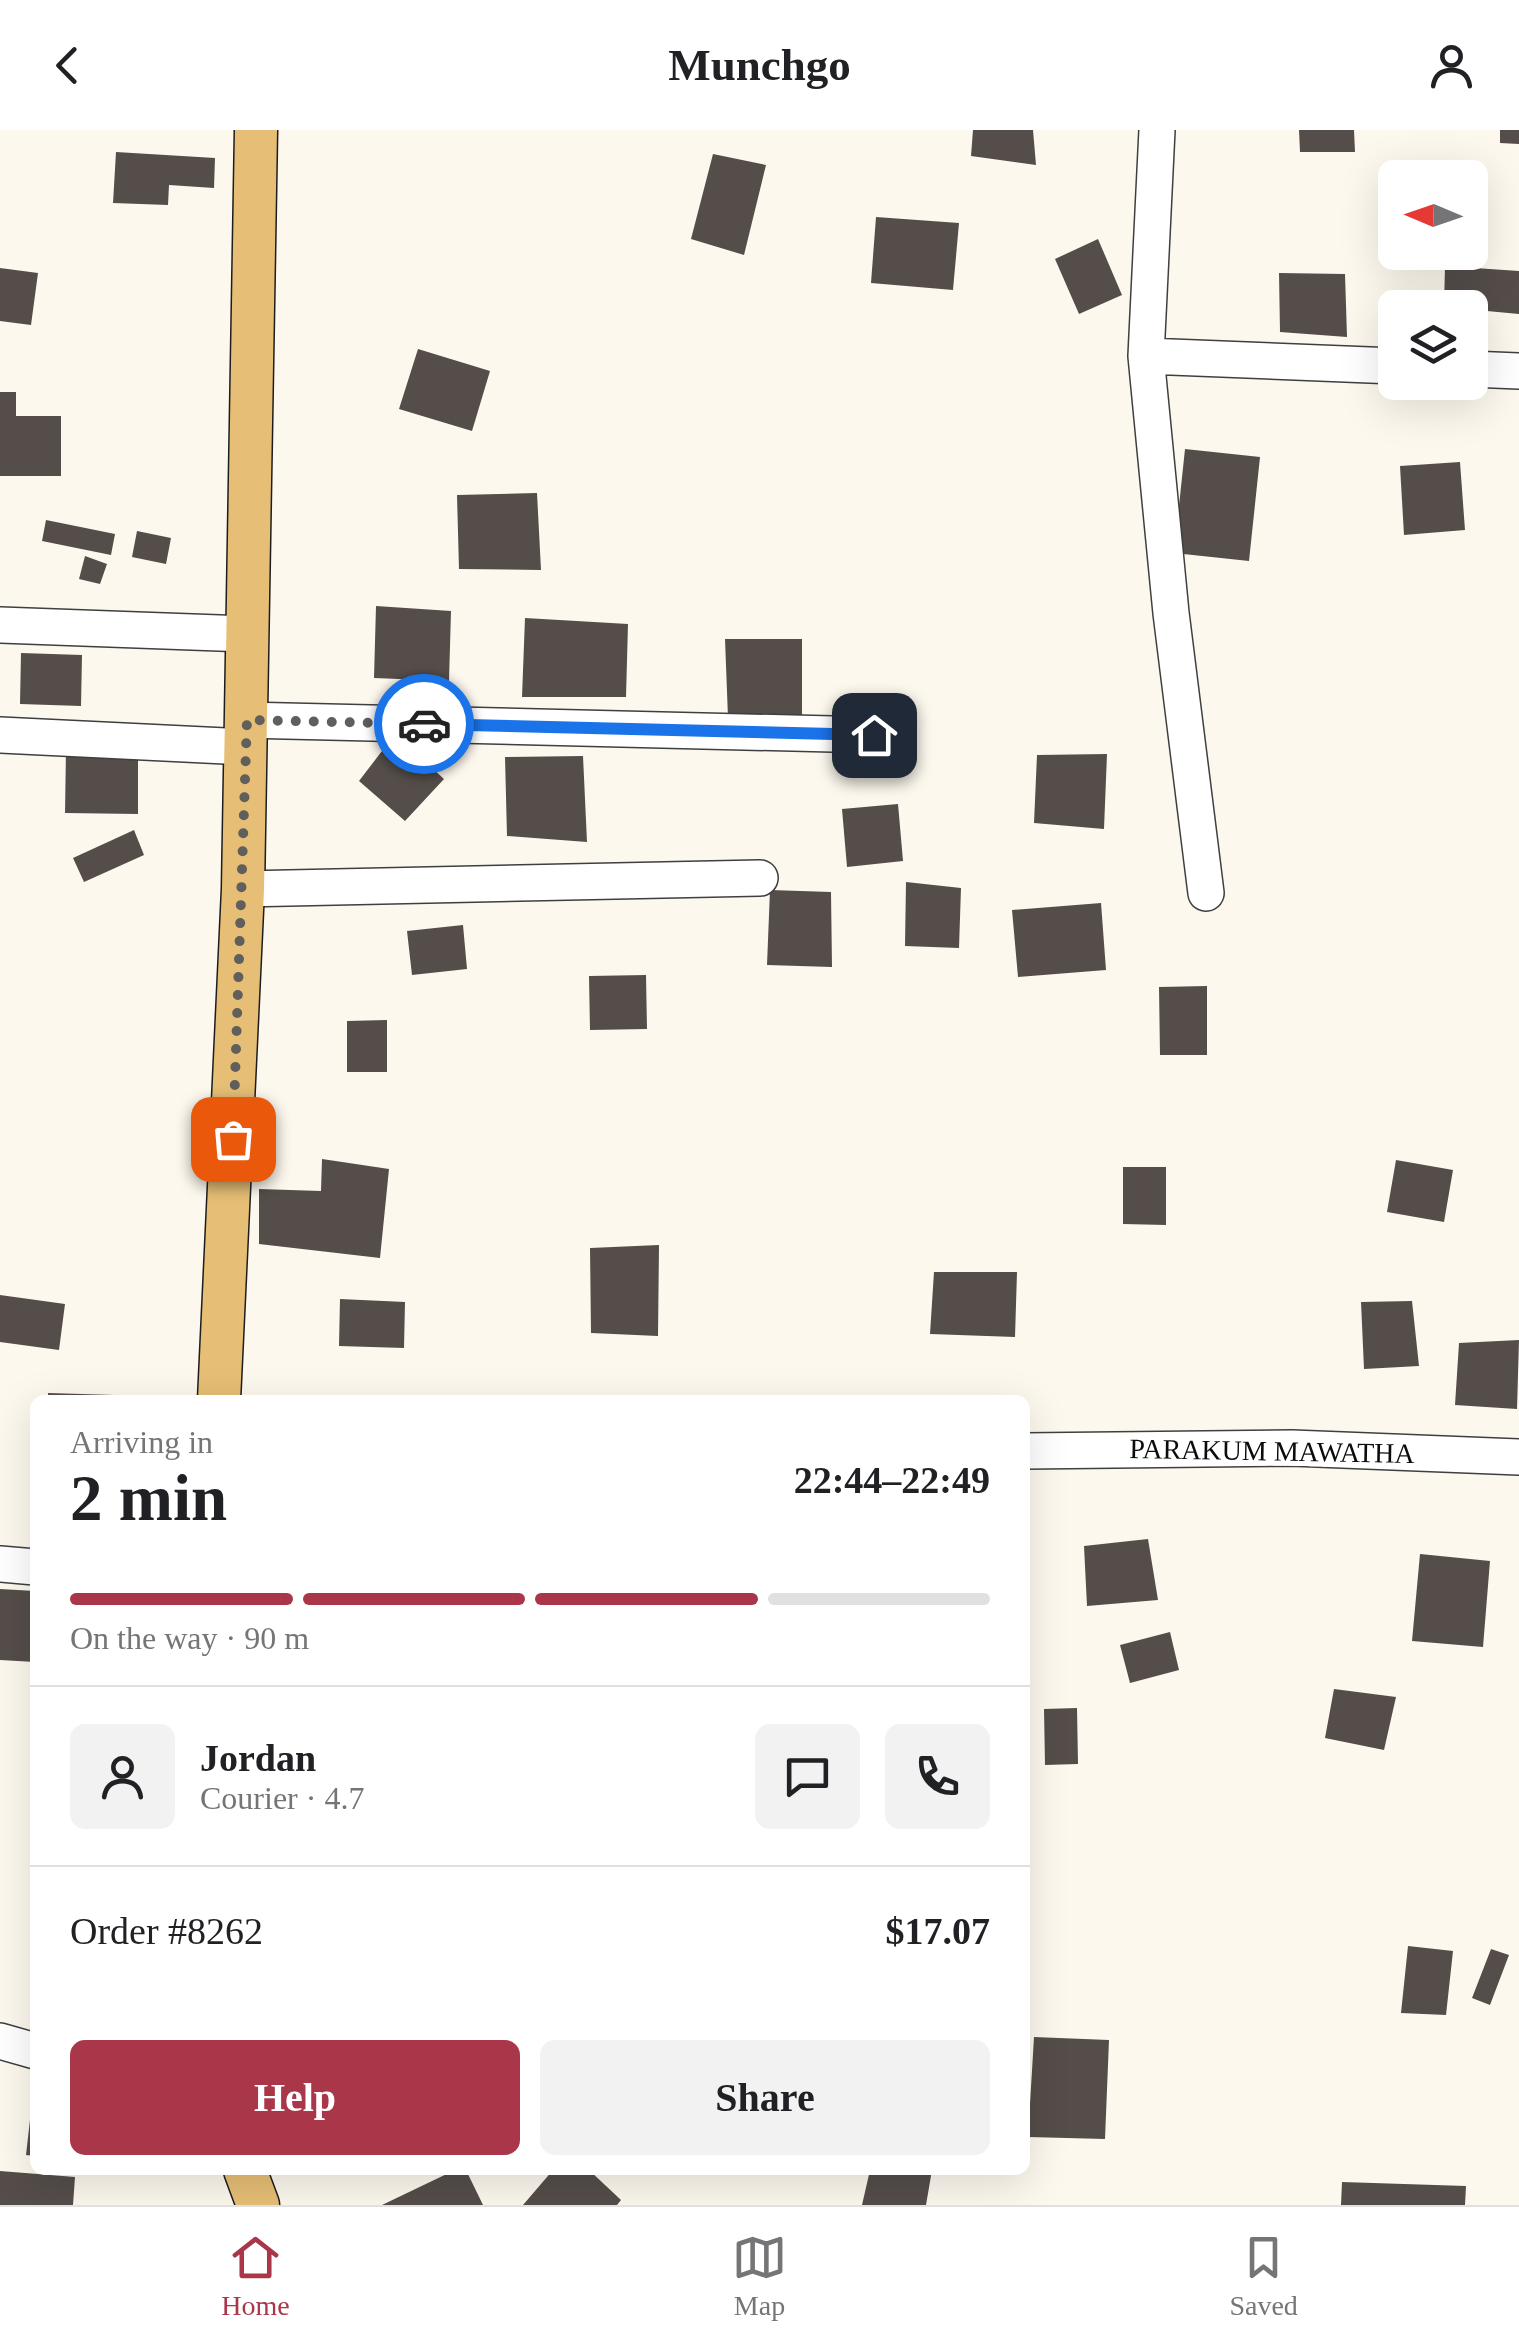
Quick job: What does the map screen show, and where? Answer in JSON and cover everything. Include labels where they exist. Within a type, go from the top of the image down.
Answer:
[{"type":"main road","points":[[219,1395],[243,888],[256,130]]},
{"type":"main road","points":[[247,2175],[258,2205]]},
{"type":"street","points":[[1156,130],[1146,356],[1171,613],[1206,893]]},
{"type":"street","points":[[1146,356],[1378,365]]},
{"type":"street","points":[[1488,370],[1519,371]]},
{"type":"street","points":[[0,625],[247,634]]},
{"type":"street","points":[[0,735],[874,735]]},
{"type":"street","points":[[243,888],[760,878]]},
{"type":"street","name":"PARAKUM MAWATHA","points":[[1030,1451],[1292,1448],[1519,1457]]},
{"type":"street","points":[[0,1564],[30,1567]]},
{"type":"street","points":[[0,2041],[30,2050]]},
{"type":"building","points":[[973,130],[1033,130],[1036,165],[971,156]]},
{"type":"building","points":[[1299,130],[1354,130],[1355,152],[1300,152]]},
{"type":"building","points":[[1500,130],[1519,130],[1519,144],[1500,143]]},
{"type":"building","points":[[116,152],[215,158],[214,188],[169,185],[168,205],[113,203]]},
{"type":"building","points":[[713,154],[766,165],[744,255],[691,239]]},
{"type":"building","points":[[876,217],[959,223],[953,290],[871,283]]},
{"type":"building","points":[[1098,239],[1122,295],[1079,314],[1055,259]]},
{"type":"building","points":[[0,268],[38,273],[31,325],[0,321]]},
{"type":"building","points":[[1445,270],[1519,271],[1519,314],[1488,311],[1488,290],[1444,290]]},
{"type":"building","points":[[1279,273],[1345,274],[1347,337],[1280,332]]},
{"type":"building","points":[[418,349],[490,371],[472,431],[399,409]]},
{"type":"building","points":[[0,392],[16,392],[16,416],[61,416],[61,476],[0,476]]},
{"type":"building","points":[[1185,449],[1260,457],[1249,561],[1174,553]]},
{"type":"building","points":[[1460,462],[1465,530],[1404,535],[1400,466]]},
{"type":"building","points":[[537,493],[541,570],[459,569],[457,495]]},
{"type":"building","points":[[46,520],[115,534],[111,555],[42,541]]},
{"type":"building","points":[[137,531],[171,538],[166,564],[132,557]]},
{"type":"building","points":[[85,556],[107,564],[100,584],[79,579]]},
{"type":"building","points":[[376,606],[451,611],[449,681],[374,678]]},
{"type":"building","points":[[525,618],[628,624],[626,697],[522,697]]},
{"type":"building","points":[[725,639],[802,639],[802,719],[728,718]]},
{"type":"building","points":[[21,653],[82,655],[81,706],[20,704]]},
{"type":"building","points":[[395,734],[444,779],[405,821],[359,781]]},
{"type":"building","points":[[66,749],[138,750],[138,814],[65,813]]},
{"type":"building","points":[[1107,754],[1104,829],[1034,823],[1037,755]]},
{"type":"building","points":[[583,756],[587,842],[507,836],[505,757]]},
{"type":"building","points":[[898,804],[903,861],[847,867],[842,809]]},
{"type":"building","points":[[134,830],[144,855],[84,882],[73,858]]},
{"type":"building","points":[[906,882],[961,888],[959,948],[905,946]]},
{"type":"building","points":[[770,890],[831,892],[832,967],[767,965]]},
{"type":"building","points":[[1101,903],[1106,970],[1018,977],[1012,910]]},
{"type":"building","points":[[463,925],[467,969],[412,975],[407,931]]},
{"type":"building","points":[[646,975],[647,1029],[590,1030],[589,976]]},
{"type":"building","points":[[1207,986],[1207,1055],[1160,1055],[1159,987]]},
{"type":"building","points":[[387,1020],[387,1072],[347,1072],[347,1021]]},
{"type":"building","points":[[322,1159],[389,1169],[380,1258],[259,1244],[259,1189],[321,1191]]},
{"type":"building","points":[[1396,1160],[1453,1170],[1444,1222],[1387,1212]]},
{"type":"building","points":[[1123,1167],[1166,1167],[1166,1225],[1123,1224]]},
{"type":"building","points":[[659,1245],[658,1336],[591,1333],[590,1248]]},
{"type":"building","points":[[934,1272],[1017,1272],[1015,1337],[930,1334]]},
{"type":"building","points":[[0,1295],[65,1304],[59,1350],[0,1342]]},
{"type":"building","points":[[340,1299],[405,1302],[404,1348],[339,1346]]},
{"type":"building","points":[[1412,1301],[1419,1366],[1364,1369],[1361,1302]]},
{"type":"building","points":[[1519,1340],[1517,1409],[1455,1405],[1459,1343]]},
{"type":"building","points":[[48,1393],[115,1395],[48,1395]]},
{"type":"building","points":[[1148,1539],[1158,1600],[1087,1606],[1084,1546]]},
{"type":"building","points":[[1420,1554],[1490,1561],[1483,1647],[1412,1641]]},
{"type":"building","points":[[0,1589],[30,1591],[30,1662],[0,1660]]},
{"type":"building","points":[[1170,1632],[1179,1670],[1130,1683],[1120,1645]]},
{"type":"building","points":[[1334,1689],[1396,1697],[1384,1750],[1325,1738]]},
{"type":"building","points":[[1077,1708],[1078,1764],[1045,1765],[1044,1709]]},
{"type":"building","points":[[1408,1946],[1453,1951],[1446,2015],[1401,2013]]},
{"type":"building","points":[[1491,1949],[1509,1955],[1490,2005],[1472,1998]]},
{"type":"building","points":[[1034,2037],[1109,2040],[1105,2139],[1030,2137]]},
{"type":"building","points":[[30,2120],[30,2155],[26,2155]]},
{"type":"building","points":[[0,2171],[75,2177],[73,2205],[0,2205]]},
{"type":"building","points":[[445,2175],[468,2175],[483,2205],[382,2205]]},
{"type":"building","points":[[549,2175],[594,2175],[621,2200],[617,2205],[523,2205]]},
{"type":"building","points":[[869,2175],[931,2175],[926,2205],[862,2205]]},
{"type":"building","points":[[1342,2182],[1466,2186],[1465,2205],[1341,2205]]},
{"type":"way so far","points":[[233,1139],[247,720],[424,724]]},
{"type":"route","points":[[424,724],[874,735]]}]
